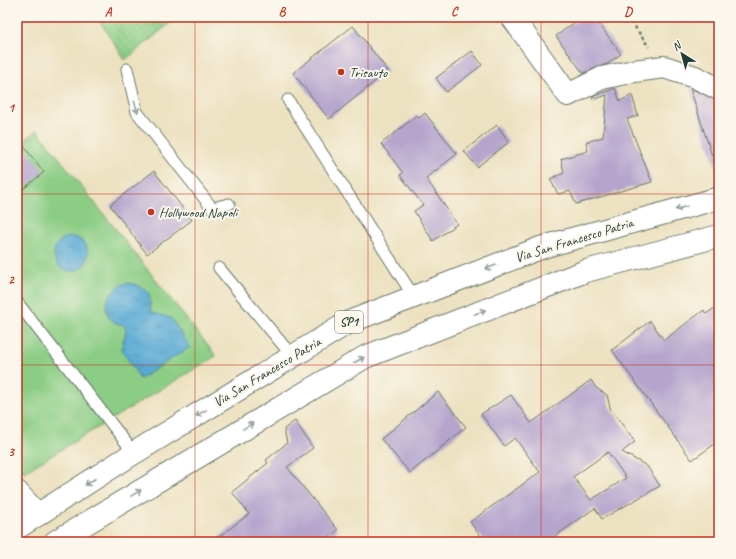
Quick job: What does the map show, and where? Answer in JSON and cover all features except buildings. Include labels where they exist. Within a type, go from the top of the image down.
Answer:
[{"type":"main road","points":[[512,17],[568,95],[602,78],[634,71],[664,67],[695,77],[719,89]]},
{"type":"main road","name":"Via San Francesco Patria","points":[[17,528],[134,453],[350,322],[543,246],[719,198]]},
{"type":"main road","points":[[55,542],[364,357],[586,271],[719,236]]},
{"type":"main road","points":[[17,492],[38,515]]},
{"type":"lane","points":[[127,69],[137,112],[163,148],[212,208],[229,204]]},
{"type":"lane","points":[[288,100],[414,297]]},
{"type":"lane","points":[[219,268],[293,357]]},
{"type":"lane","points":[[17,302],[134,453]]},
{"type":"path","points":[[628,17],[664,67]]},
{"type":"green space","points":[[97,17],[178,17],[125,60]]},
{"type":"green space","points":[[37,130],[216,356],[24,472],[17,465],[17,147]]},
{"type":"water","points":[[71,237],[83,242],[88,254],[83,266],[71,271],[59,266],[54,254],[59,242]]},
{"type":"water","points":[[127,283],[138,285],[149,293],[151,312],[171,318],[190,347],[140,379],[122,350],[126,331],[124,325],[116,323],[109,317],[106,306],[111,294],[121,285]]},
{"type":"place","name":"Trisauto","points":[[341,72]]},
{"type":"place","name":"Hollywood Napoli","points":[[151,212]]}]
